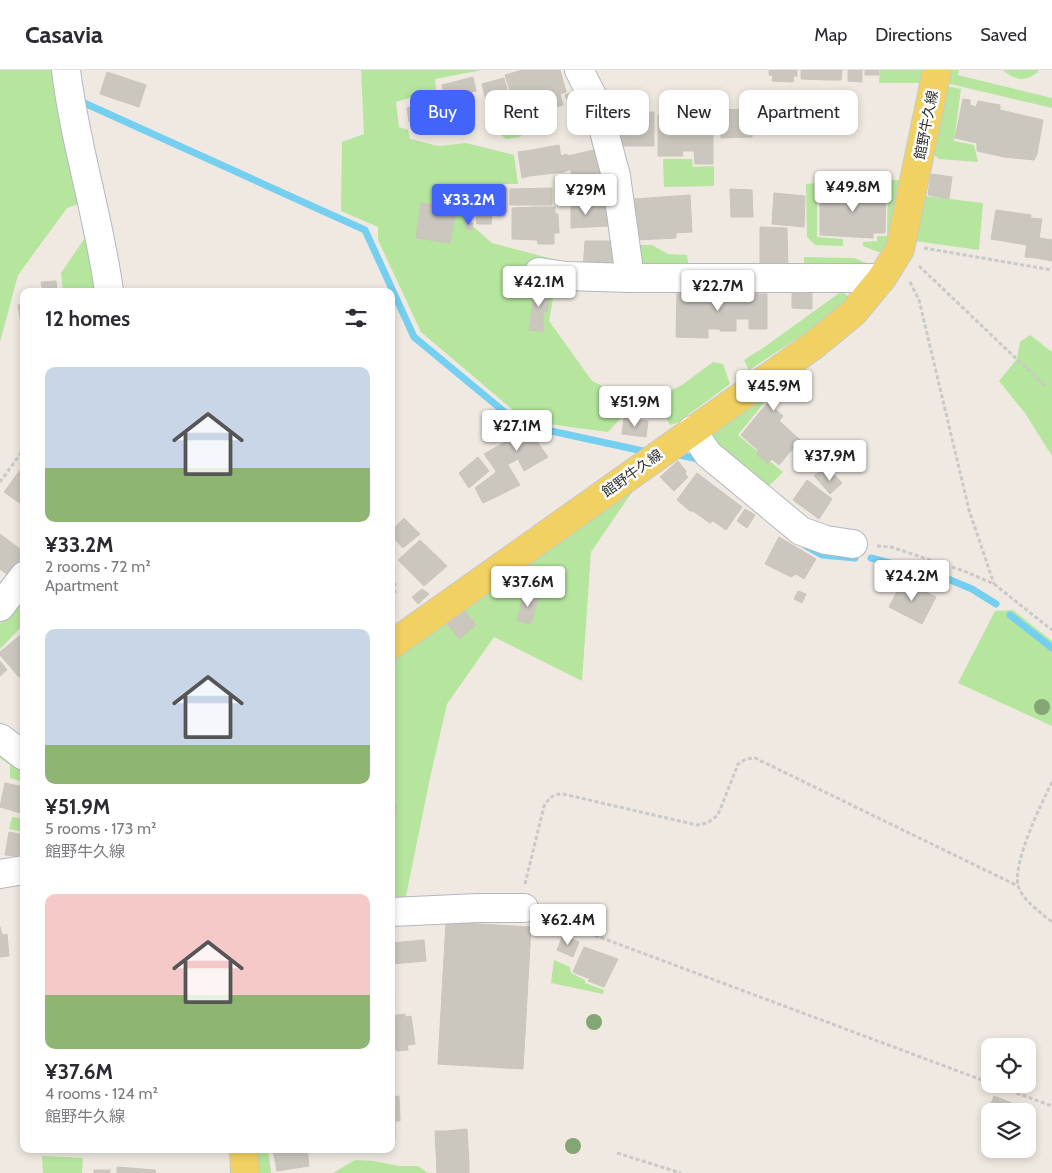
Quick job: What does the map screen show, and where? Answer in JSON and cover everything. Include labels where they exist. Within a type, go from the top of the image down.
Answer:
[{"type":"main road","name":"館野牛久線","points":[[395,642],[814,344],[853,313],[895,257],[937,70]]},
{"type":"main road","points":[[244,1153],[245,1173]]},
{"type":"street","points":[[66,70],[70,98],[104,252],[109,288]]},
{"type":"street","points":[[579,70],[597,105],[616,176],[630,278]]},
{"type":"street","points":[[539,272],[566,276],[630,278],[895,257]]},
{"type":"street","points":[[692,430],[708,454],[801,531],[826,540],[853,544]]},
{"type":"street","points":[[0,606],[20,581]]},
{"type":"street","points":[[0,738],[20,753]]},
{"type":"street","points":[[0,874],[20,871]]},
{"type":"street","points":[[395,912],[524,908]]},
{"type":"path","points":[[895,257],[1052,270]]},
{"type":"path","points":[[895,257],[1046,387]]},
{"type":"path","points":[[895,257],[919,300],[969,510],[994,584]]},
{"type":"path","points":[[0,482],[20,454]]},
{"type":"path","points":[[853,544],[891,547],[964,571],[994,584],[1052,630]]},
{"type":"path","points":[[981,1079],[524,908],[523,892],[544,806],[549,798],[555,794],[563,794],[697,825],[707,822],[718,814],[738,764],[746,759],[754,758],[1018,886],[1028,902],[1052,922]]},
{"type":"path","points":[[1018,886],[1020,864],[1034,819],[1052,782]]},
{"type":"path","points":[[1018,1093],[1052,1106]]},
{"type":"path","points":[[617,1153],[681,1173]]},
{"type":"green space","points":[[0,70],[56,70],[81,203],[67,208],[18,275],[0,342]]},
{"type":"green space","points":[[361,70],[482,70],[435,79],[436,90],[410,90],[410,98],[396,102],[399,127],[408,130],[410,139],[439,146],[466,143],[514,155],[518,184],[462,184],[470,200],[467,221],[492,243],[560,261],[549,321],[592,381],[636,402],[608,432],[526,421],[421,332],[378,240],[378,227],[341,211],[342,142],[364,134]]},
{"type":"green space","points":[[880,70],[923,70],[920,83],[879,83]]},
{"type":"green space","points":[[948,70],[959,70],[958,75],[1052,98],[1052,108],[946,83]]},
{"type":"green space","points":[[1003,70],[1038,70],[1038,72],[1020,79]]},
{"type":"green space","points":[[946,86],[961,89],[954,141],[974,145],[978,162],[939,159],[932,153]]},
{"type":"green space","points":[[501,135],[522,135],[520,137],[506,139]]},
{"type":"green space","points":[[663,159],[692,159],[693,167],[714,166],[714,186],[664,187]]},
{"type":"green space","points":[[888,180],[904,180],[895,228],[881,253],[863,246],[863,242],[877,241],[877,236],[887,236]]},
{"type":"green space","points":[[817,183],[817,237],[843,239],[843,246],[815,245],[807,237],[806,184]]},
{"type":"green space","points":[[924,196],[983,203],[979,250],[915,241]]},
{"type":"green space","points":[[91,229],[100,288],[63,288],[61,273]]},
{"type":"green space","points":[[634,245],[652,245],[668,254],[687,255],[689,269],[639,269]]},
{"type":"green space","points":[[804,257],[854,258],[869,264],[871,270],[804,269]]},
{"type":"green space","points":[[842,291],[851,299],[836,313],[749,370],[744,360]]},
{"type":"green space","points":[[1030,335],[1052,352],[1052,456],[1025,413],[999,381],[1017,359],[1020,342]]},
{"type":"green space","points":[[713,362],[723,364],[730,384],[677,423],[670,425],[655,398],[682,385]]},
{"type":"green space","points":[[771,394],[738,435],[783,472],[766,489],[707,437]]},
{"type":"green space","points":[[632,492],[591,552],[582,681],[494,637],[447,704],[405,901],[395,901],[395,659],[618,494]]},
{"type":"green space","points":[[20,599],[20,628],[0,649],[0,624]]},
{"type":"green space","points":[[1013,610],[1052,641],[1052,726],[958,683],[995,611]]},
{"type":"green space","points":[[0,751],[20,765],[20,781],[10,778],[10,765],[0,758]]},
{"type":"green space","points":[[12,817],[20,818],[20,831],[9,829]]},
{"type":"green space","points":[[554,960],[570,967],[571,973],[585,980],[585,983],[604,990],[603,994],[551,983]]},
{"type":"green space","points":[[256,1153],[268,1153],[271,1173],[257,1173]]},
{"type":"green space","points":[[42,1156],[83,1158],[82,1173],[43,1173]]},
{"type":"green space","points":[[355,1160],[374,1161],[399,1166],[418,1166],[428,1173],[333,1173]]},
{"type":"building","points":[[523,70],[560,70],[566,92],[560,94],[563,105],[557,107],[557,90],[510,90],[505,75]]},
{"type":"building","points":[[769,70],[776,70],[776,76],[769,75]]},
{"type":"building","points":[[776,70],[797,70],[797,76],[776,76]]},
{"type":"building","points":[[801,70],[828,70],[828,80],[801,79]]},
{"type":"building","points":[[828,70],[842,70],[841,80],[828,80]]},
{"type":"building","points":[[848,70],[862,70],[862,82],[848,81]]},
{"type":"building","points":[[865,70],[879,70],[879,75],[865,75]]},
{"type":"building","points":[[107,72],[146,85],[139,107],[100,94]]},
{"type":"building","points":[[773,76],[794,76],[793,82],[772,81]]},
{"type":"building","points":[[473,77],[476,91],[443,90],[442,85]]},
{"type":"building","points":[[504,78],[507,90],[485,90],[485,97],[482,84]]},
{"type":"building","points":[[963,99],[970,100],[970,105],[976,107],[978,101],[1000,105],[1000,110],[1043,120],[1037,154],[1005,151],[1004,157],[977,151],[977,138],[956,133]]},
{"type":"building","points":[[410,107],[409,122],[407,108]]},
{"type":"building","points":[[739,109],[739,129],[729,130],[729,110]]},
{"type":"building","points":[[649,112],[654,112],[654,146],[616,146],[616,135],[649,135]]},
{"type":"building","points":[[658,115],[659,135],[713,135],[713,164],[695,164],[694,151],[682,151],[683,156],[658,156]]},
{"type":"building","points":[[739,129],[739,135],[752,135],[752,137],[721,138],[721,135],[729,135],[729,130]]},
{"type":"building","points":[[956,133],[977,138],[977,143],[955,138]]},
{"type":"building","points":[[559,145],[563,172],[529,176],[526,151]]},
{"type":"building","points":[[598,149],[605,180],[574,187],[568,156]]},
{"type":"building","points":[[526,151],[529,176],[522,178],[518,152]]},
{"type":"building","points":[[1005,151],[1037,154],[1034,160],[1004,157]]},
{"type":"building","points":[[567,154],[571,169],[563,172],[560,156]]},
{"type":"building","points":[[931,174],[952,177],[949,199],[928,195]]},
{"type":"building","points":[[848,186],[860,186],[860,192],[886,192],[885,233],[873,233],[873,238],[820,235],[820,192],[848,194]]},
{"type":"building","points":[[484,187],[507,188],[507,192],[484,192]]},
{"type":"building","points":[[552,188],[552,205],[510,205],[510,189]]},
{"type":"building","points":[[730,189],[752,190],[753,217],[731,217]]},
{"type":"building","points":[[476,192],[507,192],[507,212],[505,212],[505,216],[472,215],[472,195],[475,195]]},
{"type":"building","points":[[774,193],[795,195],[794,226],[772,224]]},
{"type":"building","points":[[690,195],[692,232],[636,235],[634,199]]},
{"type":"building","points":[[795,195],[805,196],[804,227],[794,226]]},
{"type":"building","points":[[580,199],[592,199],[592,219],[610,220],[609,226],[571,228],[571,207],[580,206]]},
{"type":"building","points":[[592,199],[610,199],[610,220],[592,219]]},
{"type":"building","points":[[421,203],[456,209],[450,243],[416,238]]},
{"type":"building","points":[[555,207],[555,214],[558,214],[559,233],[554,233],[554,244],[538,244],[537,240],[512,239],[512,208]]},
{"type":"building","points":[[996,210],[1031,215],[1027,245],[991,239]]},
{"type":"building","points":[[476,215],[492,215],[491,224],[477,224]]},
{"type":"building","points":[[1031,218],[1042,219],[1036,258],[1025,257]]},
{"type":"building","points":[[466,223],[473,223],[472,230],[466,229]]},
{"type":"building","points":[[760,227],[787,228],[788,268],[760,267]]},
{"type":"building","points":[[676,232],[676,238],[636,240],[636,235]]},
{"type":"building","points":[[1039,238],[1052,240],[1052,261],[1036,258]]},
{"type":"building","points":[[585,241],[598,241],[598,272],[583,270]]},
{"type":"building","points":[[598,241],[617,241],[617,272],[598,272]]},
{"type":"building","points":[[56,281],[57,288],[42,288],[41,282]]},
{"type":"building","points":[[535,287],[551,288],[547,312],[543,312],[543,332],[529,330]]},
{"type":"building","points":[[792,288],[812,289],[812,309],[792,308]]},
{"type":"building","points":[[677,292],[767,294],[767,329],[749,329],[749,319],[736,319],[736,331],[708,329],[708,338],[676,337]]},
{"type":"building","points":[[768,403],[783,416],[779,421],[764,407]]},
{"type":"building","points":[[764,407],[800,440],[779,465],[772,459],[768,463],[757,455],[758,450],[741,435]]},
{"type":"building","points":[[624,418],[648,421],[646,437],[622,434]]},
{"type":"building","points":[[528,429],[548,457],[524,471],[518,459],[496,471],[484,454]]},
{"type":"building","points":[[478,457],[489,471],[469,488],[459,473]]},
{"type":"building","points":[[678,461],[688,477],[674,491],[660,477]]},
{"type":"building","points":[[508,465],[520,485],[506,492],[494,474]]},
{"type":"building","points":[[827,466],[829,469],[818,480],[814,476]]},
{"type":"building","points":[[829,469],[842,483],[830,494],[818,480]]},
{"type":"building","points":[[20,470],[20,503],[4,492]]},
{"type":"building","points":[[697,473],[742,507],[726,530],[713,521],[710,523],[693,511],[690,511],[677,500]]},
{"type":"building","points":[[494,474],[506,492],[483,503],[475,488]]},
{"type":"building","points":[[807,480],[832,499],[819,519],[793,500]]},
{"type":"building","points":[[745,509],[755,515],[747,528],[737,521]]},
{"type":"building","points":[[404,518],[420,534],[403,548],[395,539],[395,527]]},
{"type":"building","points":[[0,534],[20,549],[20,561],[9,576],[0,569]]},
{"type":"building","points":[[779,537],[816,559],[804,579],[796,574],[791,577],[765,564]]},
{"type":"building","points":[[420,540],[447,566],[424,586],[398,560]]},
{"type":"building","points":[[903,580],[936,597],[922,624],[889,607]]},
{"type":"building","points":[[422,589],[429,594],[418,604],[412,597]]},
{"type":"building","points":[[524,591],[539,596],[531,624],[517,621]]},
{"type":"building","points":[[798,591],[806,594],[802,603],[794,599]]},
{"type":"building","points":[[464,610],[476,625],[459,639],[445,621]]},
{"type":"building","points":[[20,635],[19,677],[0,655],[0,652]]},
{"type":"building","points":[[0,661],[7,670],[0,676]]},
{"type":"building","points":[[5,783],[20,786],[20,813],[0,807]]},
{"type":"building","points":[[9,832],[20,834],[20,857],[5,855]]},
{"type":"building","points":[[446,922],[531,927],[523,1069],[438,1064]]},
{"type":"building","points":[[0,927],[2,935],[7,934],[9,956],[0,957]]},
{"type":"building","points":[[563,935],[579,942],[573,957],[557,950]]},
{"type":"building","points":[[424,940],[426,961],[395,964],[395,943]]},
{"type":"building","points":[[584,947],[618,959],[604,987],[588,981],[590,979],[573,972]]},
{"type":"building","points":[[405,1014],[409,1045],[395,1047],[395,1015]]},
{"type":"building","points":[[411,1016],[415,1044],[409,1045],[406,1017]]},
{"type":"building","points":[[407,1045],[408,1050],[397,1051],[395,1046]]},
{"type":"building","points":[[395,1096],[399,1096],[400,1121],[395,1121]]},
{"type":"building","points":[[994,1096],[1012,1103],[991,1103]]},
{"type":"building","points":[[467,1129],[469,1164],[448,1165],[446,1131]]},
{"type":"building","points":[[435,1131],[446,1131],[448,1165],[469,1164],[469,1173],[437,1173]]},
{"type":"building","points":[[274,1153],[307,1153],[309,1166],[277,1171]]},
{"type":"building","points":[[117,1167],[155,1170],[156,1173],[117,1173]]},
{"type":"building","points":[[94,1170],[110,1170],[110,1173],[94,1173]]},
{"type":"waterway","points":[[82,102],[365,230],[392,288]]},
{"type":"waterway","points":[[395,296],[414,337],[519,424],[643,451]]},
{"type":"waterway","points":[[679,455],[703,460]]},
{"type":"waterway","points":[[806,546],[822,555],[855,558]]},
{"type":"waterway","points":[[871,558],[948,579],[972,589],[996,604]]},
{"type":"waterway","points":[[1010,615],[1052,648]]}]
